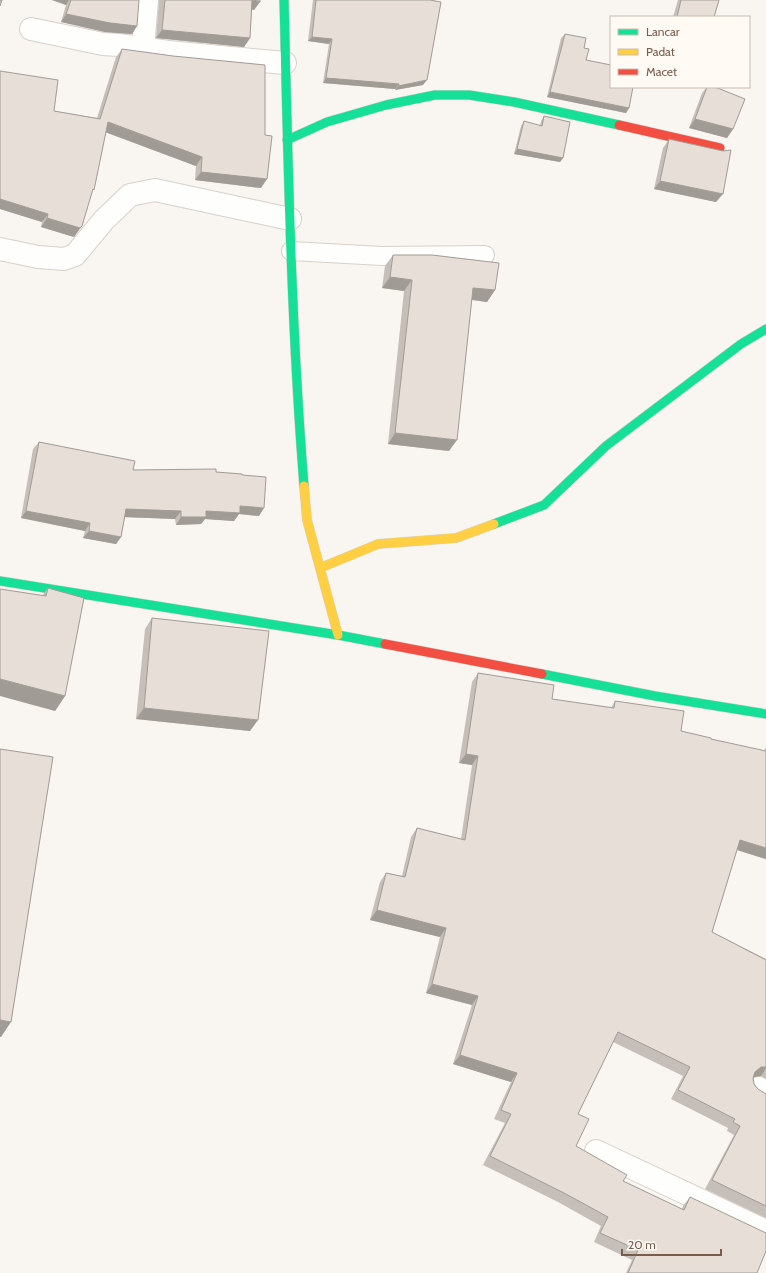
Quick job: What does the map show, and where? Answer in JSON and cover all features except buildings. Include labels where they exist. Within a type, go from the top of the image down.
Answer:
[{"type":"street","points":[[143,49],[148,0]]},
{"type":"street","points":[[284,0],[287,140],[297,394],[307,520],[338,635]]},
{"type":"street","points":[[31,29],[103,44],[176,53],[285,63]]},
{"type":"street","points":[[287,140],[327,122],[386,105],[435,95],[469,95],[514,102],[720,148]]},
{"type":"street","points":[[0,249],[38,257],[64,259],[75,255],[104,220],[130,195],[154,190],[290,219]]},
{"type":"street","points":[[320,568],[378,544],[456,538],[544,505],[606,446],[741,344],[766,329]]},
{"type":"street","points":[[0,581],[338,635],[655,696],[766,714]]},
{"type":"street","points":[[596,1151],[766,1231]]},
{"type":"lane","points":[[291,251],[382,256],[485,255]]},
{"type":"traffic: fast","points":[[284,0],[293,304],[304,486]]},
{"type":"traffic: fast","points":[[287,140],[327,122],[386,105],[435,95],[469,95],[514,102],[619,125]]},
{"type":"traffic: fast","points":[[494,524],[544,505],[606,446],[741,344],[766,329]]},
{"type":"traffic: fast","points":[[0,581],[338,635],[385,644]]},
{"type":"traffic: fast","points":[[542,674],[655,696],[766,714]]},
{"type":"traffic: slow","points":[[304,486],[307,520],[338,635]]},
{"type":"traffic: slow","points":[[320,568],[378,544],[456,538],[494,524]]},
{"type":"traffic: jam","points":[[619,125],[720,148]]},
{"type":"traffic: jam","points":[[385,644],[542,674]]}]
